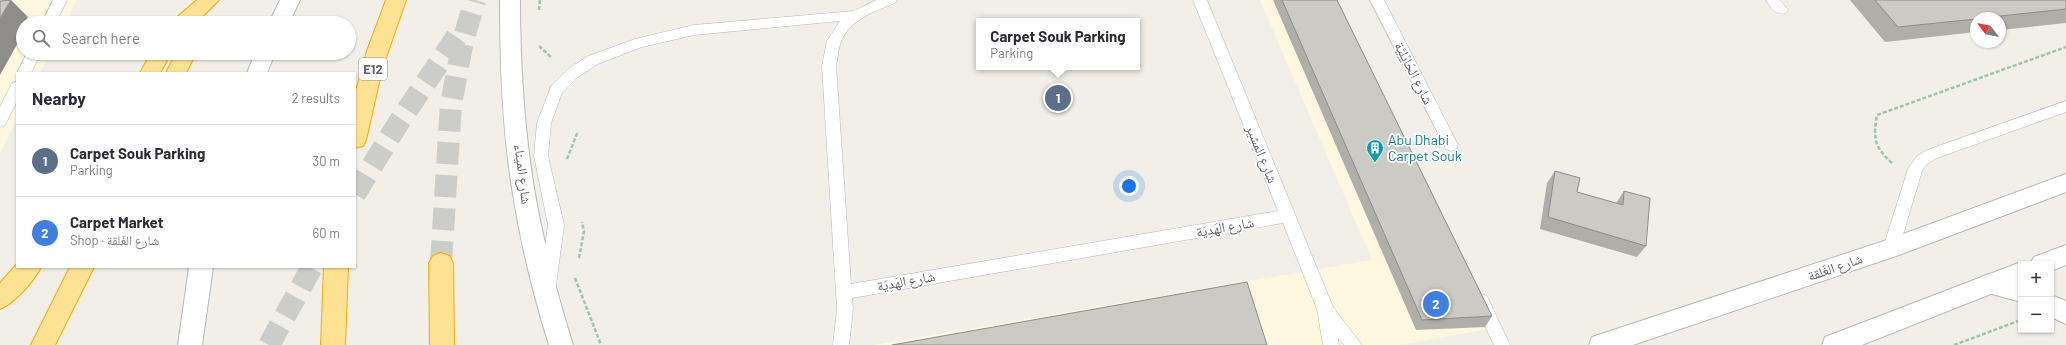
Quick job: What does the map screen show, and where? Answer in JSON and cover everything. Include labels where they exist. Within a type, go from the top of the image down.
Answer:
[{"type":"highway","points":[[191,16],[209,0]]},
{"type":"highway","points":[[207,16],[216,0]]},
{"type":"highway","name":"E12","points":[[356,134],[359,117],[378,51],[396,0]]},
{"type":"highway","points":[[151,72],[157,60]]},
{"type":"highway","points":[[176,72],[182,60]]},
{"type":"highway","points":[[442,263],[442,345]]},
{"type":"highway","points":[[0,299],[28,268]]},
{"type":"highway","points":[[43,345],[82,268]]},
{"type":"highway","points":[[333,345],[336,268]]},
{"type":"main road","points":[[282,16],[290,0]]},
{"type":"main road","name":"شارع الميناء","points":[[510,0],[510,62],[523,188],[546,296],[561,345]]},
{"type":"main road","points":[[257,72],[262,60]]},
{"type":"main road","name":"شارع الغَلقة","points":[[1601,345],[1891,248],[2066,183]]},
{"type":"main road","points":[[2050,261],[2066,255]]},
{"type":"main road","points":[[190,345],[200,268]]},
{"type":"main road","points":[[1834,345],[2018,273]]},
{"type":"main road","points":[[1989,284],[2018,291]]},
{"type":"main road","points":[[2054,307],[2066,313]]},
{"type":"lane","points":[[52,16],[60,0]]},
{"type":"lane","points":[[841,345],[844,292],[829,66],[834,40],[844,26],[874,5],[890,0]]},
{"type":"lane","name":"شارع المِشِير","points":[[1200,0],[1325,309],[1331,345]]},
{"type":"lane","name":"شارع الحَايْلِيَّة","points":[[1377,0],[1450,145]]},
{"type":"lane","points":[[546,296],[556,225],[541,156],[544,130],[556,90],[573,72],[593,60],[640,42],[694,30],[858,15]]},
{"type":"lane","points":[[24,72],[30,60]]},
{"type":"lane","points":[[0,121],[16,89]]},
{"type":"lane","points":[[1891,248],[1915,169],[1922,160],[1932,154],[2066,106]]},
{"type":"lane","name":"شارع الهَدِيَة","points":[[844,292],[1287,216]]},
{"type":"lane","points":[[1474,288],[1502,345]]},
{"type":"lane","name":"شارع المِشِير","points":[[1325,309],[1341,331],[1354,345]]},
{"type":"path","points":[[539,15],[540,0]]},
{"type":"path","points":[[537,44],[552,58]]},
{"type":"path","points":[[1911,181],[1878,151],[1874,133],[1877,115],[1890,109],[2066,47]]},
{"type":"path","points":[[1954,345],[2018,321]]},
{"type":"shaded area","points":[[0,0],[77,0],[69,16],[16,16],[16,60],[46,60],[40,72],[16,72],[16,121],[0,153]]},
{"type":"shaded area","points":[[1260,0],[1335,0],[1494,328],[1400,345],[874,345],[1372,260]]},
{"type":"building","points":[[11,0],[0,18],[0,1]]},
{"type":"building","name":"Abu Dhabi Carpet Souk","points":[[1282,0],[1337,0],[1492,316],[1422,320]]},
{"type":"building","points":[[1875,0],[2066,0],[2066,9],[2006,15],[2006,12],[1970,12],[1970,20],[1898,27]]},
{"type":"building","points":[[1555,171],[1580,178],[1577,192],[1623,205],[1624,191],[1650,198],[1646,246],[1548,217]]},
{"type":"building","points":[[1247,282],[1267,345],[892,345]]},
{"type":"tunnel","points":[[441,263],[451,104],[463,41],[475,0]]},
{"type":"tunnel","points":[[356,192],[399,122],[462,29]]},
{"type":"tunnel","points":[[269,345],[311,268]]},
{"type":"place","name":"Carpet Souk Parking","points":[[1058,98]]},
{"type":"place","name":"Abu Dhabi Carpet Souk","points":[[1375,163]]},
{"type":"place","name":"Carpet Market","points":[[1436,304]]}]
